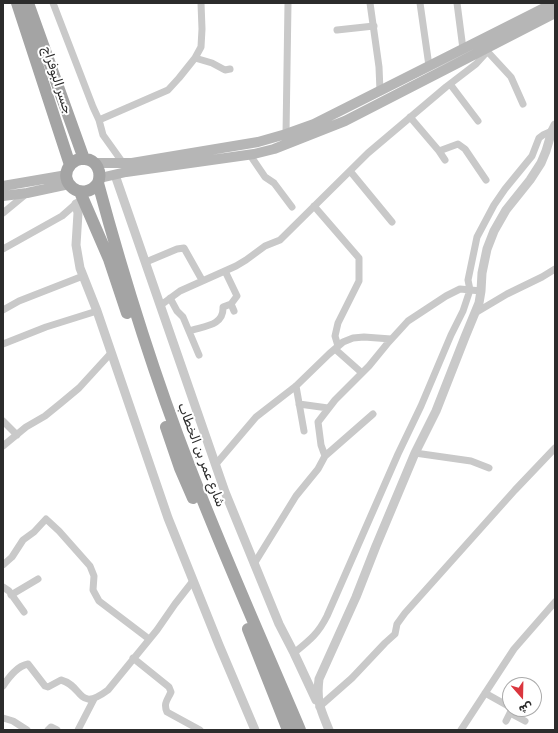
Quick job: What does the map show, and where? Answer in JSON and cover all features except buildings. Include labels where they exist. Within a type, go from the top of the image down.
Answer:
[{"type":"main road","name":"جسر البوفراج","points":[[16,3],[69,175]]},
{"type":"main road","name":"جسر البوفراج","points":[[28,3],[89,161],[98,168],[99,180]]},
{"type":"main road","points":[[69,175],[80,198],[91,190],[99,180],[126,172],[250,155],[274,149],[345,121],[488,49],[515,28],[554,3]]},
{"type":"main road","points":[[3,196],[27,192],[69,175],[79,159],[89,161],[132,163],[258,142],[286,134],[314,124],[463,49],[555,13]]},
{"type":"main road","points":[[3,186],[69,175]]},
{"type":"main road","name":"شارع عمر بن الخطاب","points":[[99,180],[132,304],[189,467],[221,546],[300,730]]},
{"type":"main road","name":"شارع عمر بن الخطاب","points":[[80,198],[109,259],[180,468],[274,691],[288,730]]},
{"type":"street","points":[[53,3],[99,120],[103,135],[123,163]]},
{"type":"street","points":[[99,120],[168,90],[179,78],[195,58],[200,47],[202,29],[201,3]]},
{"type":"street","points":[[286,134],[288,3]]},
{"type":"street","points":[[370,3],[379,67],[380,91]]},
{"type":"street","points":[[420,3],[429,66]]},
{"type":"street","points":[[457,3],[463,49]]},
{"type":"street","points":[[337,30],[374,26]]},
{"type":"street","points":[[161,305],[180,291],[225,271],[246,260],[265,246],[280,240],[350,171],[410,117],[476,64],[488,49],[511,77],[523,104]]},
{"type":"street","points":[[195,58],[225,70],[230,69]]},
{"type":"street","points":[[450,84],[478,121]]},
{"type":"street","points":[[410,117],[445,160]]},
{"type":"street","points":[[294,653],[316,635],[327,616],[463,311],[470,290],[468,280],[477,237],[494,205],[532,156],[539,138],[553,128]]},
{"type":"street","points":[[319,707],[319,679],[356,597],[415,453],[436,411],[475,313],[481,291],[482,273],[490,240],[506,210],[530,180],[541,163],[553,128]]},
{"type":"street","points":[[439,151],[458,144],[465,149],[486,180]]},
{"type":"street","points":[[250,155],[265,177],[274,183],[292,207]]},
{"type":"street","points":[[350,171],[392,222]]},
{"type":"street","points":[[115,175],[216,464],[254,564],[279,624],[329,730]]},
{"type":"street","points":[[513,180],[521,192]]},
{"type":"street","points":[[3,213],[27,192]]},
{"type":"street","points":[[3,249],[62,216],[80,198]]},
{"type":"street","points":[[80,198],[76,245],[80,268],[97,311],[168,518],[255,730]]},
{"type":"street","points":[[314,206],[359,258],[359,281],[338,323],[335,336],[337,347],[362,373]]},
{"type":"street","points":[[477,237],[490,240]]},
{"type":"street","points":[[146,262],[177,249],[184,248],[202,280]]},
{"type":"street","points":[[475,313],[507,294],[555,269]]},
{"type":"street","points":[[189,331],[218,322],[223,314],[223,307],[232,307],[237,296],[225,271]]},
{"type":"street","points":[[3,310],[19,301],[83,276]]},
{"type":"street","points":[[325,456],[321,445],[318,422],[328,408],[362,373],[408,321],[446,296],[460,289],[481,291]]},
{"type":"street","points":[[170,298],[177,311],[183,317],[199,355]]},
{"type":"street","points":[[3,344],[46,327],[97,311]]},
{"type":"street","points":[[216,464],[256,417],[296,386],[337,347],[353,338],[364,337],[391,339]]},
{"type":"street","points":[[3,446],[17,436],[26,427],[45,416],[79,388],[111,353]]},
{"type":"street","points":[[296,386],[304,431]]},
{"type":"street","points":[[299,404],[328,408]]},
{"type":"street","points":[[254,564],[296,496],[318,469],[325,456],[373,414]]},
{"type":"street","points":[[3,421],[17,436]]},
{"type":"street","points":[[319,707],[352,678],[395,634],[397,624],[405,613],[515,490],[555,448]]},
{"type":"street","points":[[415,453],[471,461],[488,468]]},
{"type":"street","points":[[3,565],[12,557],[23,540],[34,532],[46,519],[59,530],[90,566],[94,576],[93,590],[99,601],[149,639]]},
{"type":"street","points":[[11,595],[38,579]]},
{"type":"street","points":[[78,730],[94,699],[108,690],[193,581]]},
{"type":"street","points":[[3,587],[24,612]]},
{"type":"street","points":[[463,730],[514,649],[555,602]]},
{"type":"street","points":[[133,658],[169,687],[171,692],[165,702],[167,712],[200,730]]},
{"type":"street","points":[[3,686],[12,674],[24,665],[28,664],[45,686],[48,687],[61,680],[66,682],[84,698],[94,699]]},
{"type":"street","points":[[485,693],[502,703]]},
{"type":"street","points":[[506,722],[507,717]]},
{"type":"street","points":[[520,717],[525,721]]},
{"type":"street","points":[[3,718],[14,722],[27,730]]},
{"type":"street","points":[[48,730],[51,727],[57,730]]}]
